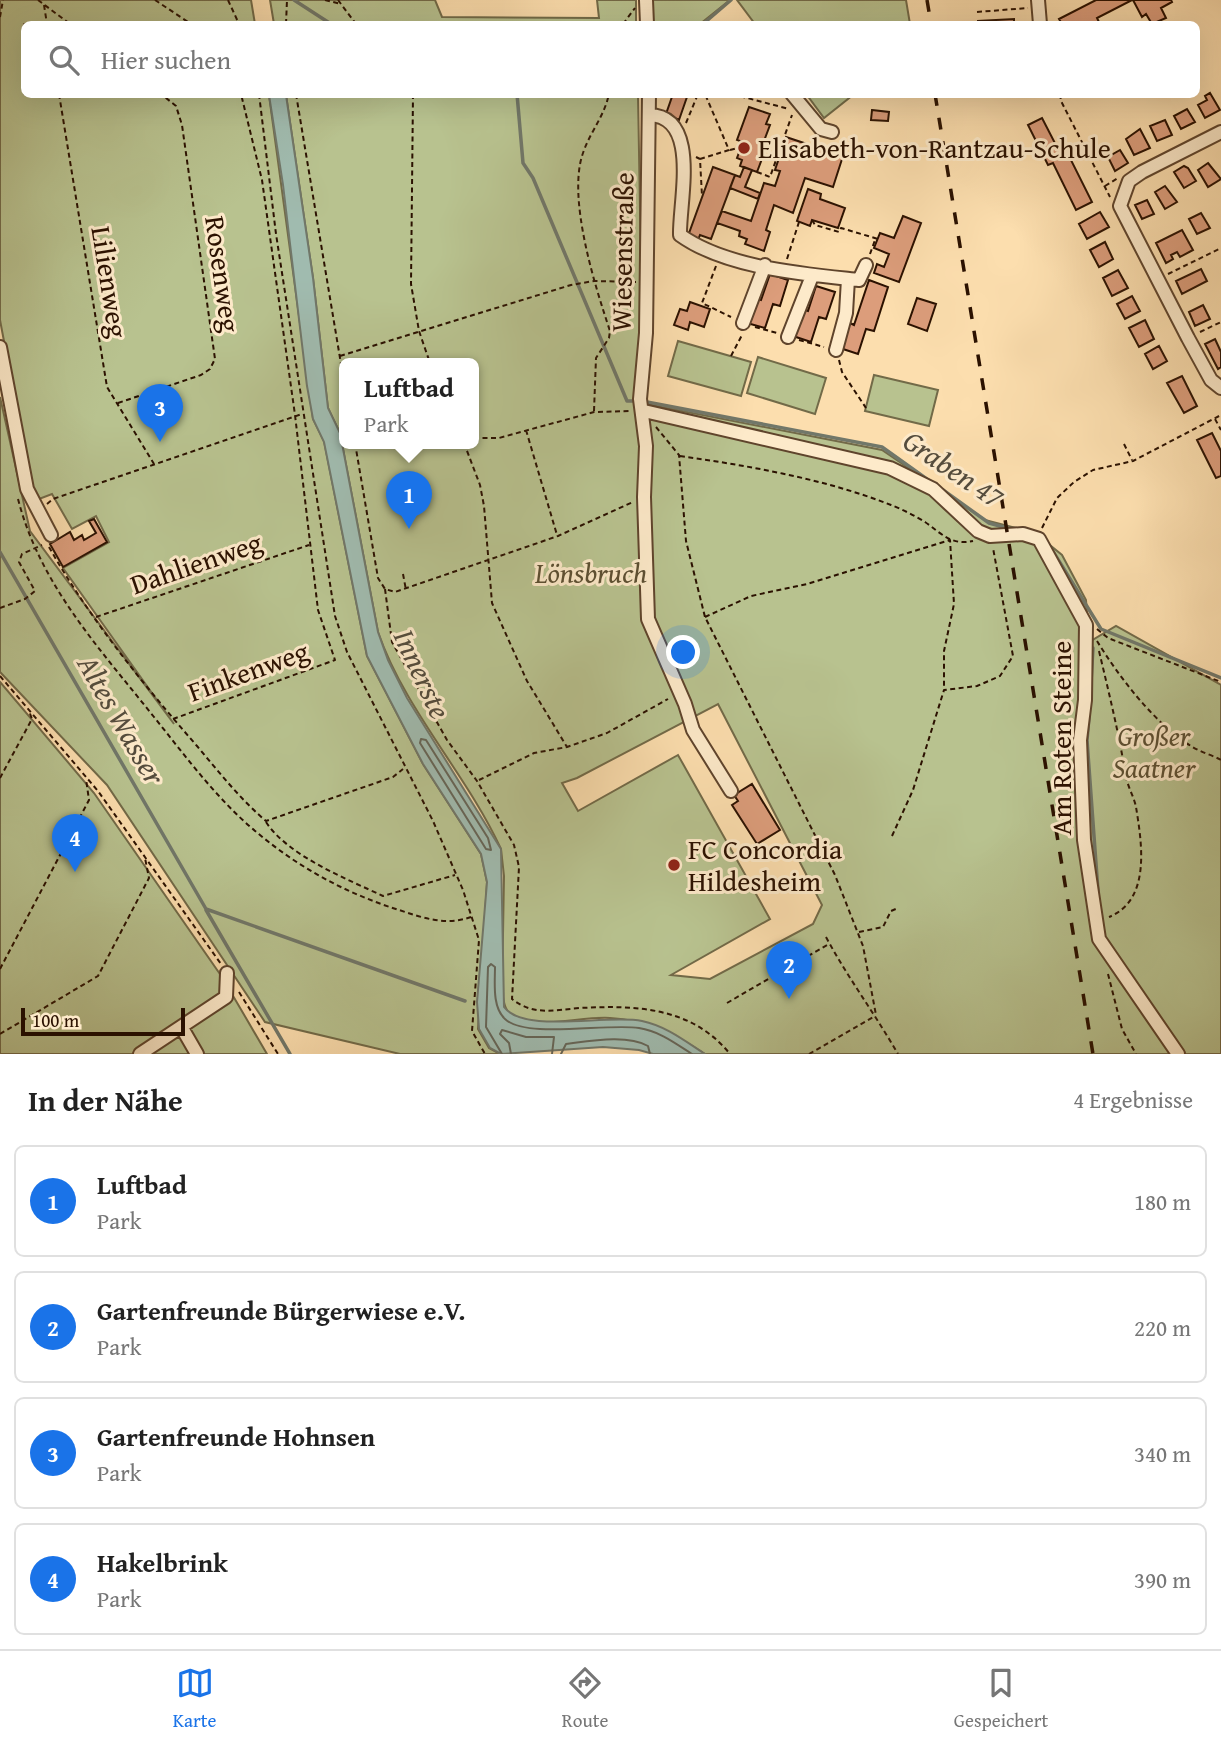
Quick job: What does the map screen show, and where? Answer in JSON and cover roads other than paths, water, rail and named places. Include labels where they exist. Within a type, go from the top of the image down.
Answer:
[{"type":"street","points":[[646,0],[647,21]]},
{"type":"street","name":"Wiesenstraße","points":[[649,98],[646,333],[640,399],[646,446],[644,497],[648,620],[693,730],[731,791]]},
{"type":"street","points":[[795,98],[821,129],[832,132]]},
{"type":"street","points":[[649,116],[659,116],[672,123],[678,134],[683,148],[680,235],[699,249],[812,276],[859,280],[866,265]]},
{"type":"street","points":[[1221,132],[1135,176],[1121,196],[1120,206],[1211,380],[1221,388]]},
{"type":"street","points":[[743,328],[765,265]]},
{"type":"street","points":[[788,337],[812,276]]},
{"type":"street","points":[[836,350],[846,313],[848,279]]},
{"type":"street","points":[[0,347],[27,489],[51,535]]},
{"type":"street","name":"Am Roten Steine","points":[[643,411],[890,468],[933,489],[978,531],[990,536],[1023,534],[1039,539],[1085,622],[1085,700],[1080,740],[1084,840],[1095,923],[1105,950],[1178,1054]]},
{"type":"street","points":[[140,1054],[226,998],[227,973]]},
{"type":"street","points":[[182,1028],[197,1054]]},
{"type":"water","points":[[269,98],[286,98],[313,278],[328,408],[339,431],[339,449],[343,449],[378,632],[388,660],[407,698],[501,849],[504,1007],[514,1015],[529,1020],[627,1019],[651,1023],[705,1054],[653,1054],[603,1047],[501,1054],[490,1048],[479,1029],[477,1002],[487,882],[481,854],[423,764],[367,656],[324,442],[313,419],[307,386],[283,185]]},
{"type":"waterway","points":[[294,0],[326,21]]},
{"type":"waterway","points":[[706,21],[731,0]]},
{"type":"waterway","name":"Graben 47","points":[[517,98],[523,163],[533,178],[627,401],[637,401]]},
{"type":"waterway","name":"Graben 47","points":[[647,402],[882,447],[931,482]]},
{"type":"waterway","name":"Graben 47","points":[[943,490],[989,523],[1014,530]]},
{"type":"waterway","name":"Graben 47","points":[[1049,545],[1101,629],[1221,678]]},
{"type":"waterway","name":"Altes Wasser","points":[[0,552],[206,909],[465,1001]]},
{"type":"waterway","points":[[1091,682],[1093,648]]},
{"type":"waterway","points":[[1089,717],[1087,740],[1098,891]]},
{"type":"waterway","name":"Altes Wasser","points":[[206,910],[290,1054]]},
{"type":"railway","points":[[927,0],[930,21]]},
{"type":"railway","points":[[936,98],[1093,1054]]},
{"type":"place","name":"Elisabeth-von-Rantzau-Schule","points":[[744,148]]},
{"type":"place","name":"Gartenfreunde Hohnsen","points":[[160,442]]},
{"type":"place","name":"Luftbad","points":[[409,529]]},
{"type":"place","name":"FC Concordia Hildesheim","points":[[674,865]]},
{"type":"place","name":"Hakelbrink","points":[[75,872]]},
{"type":"place","name":"Gartenfreunde Bürgerwiese e.V.","points":[[789,999]]},
{"type":"park label","name":"Lönsbruch","points":[[591,573]]},
{"type":"park label","name":"Großer Saatner","points":[[1154,752]]},
{"type":"water label","name":"Innerste","points":[[422,674]]}]
